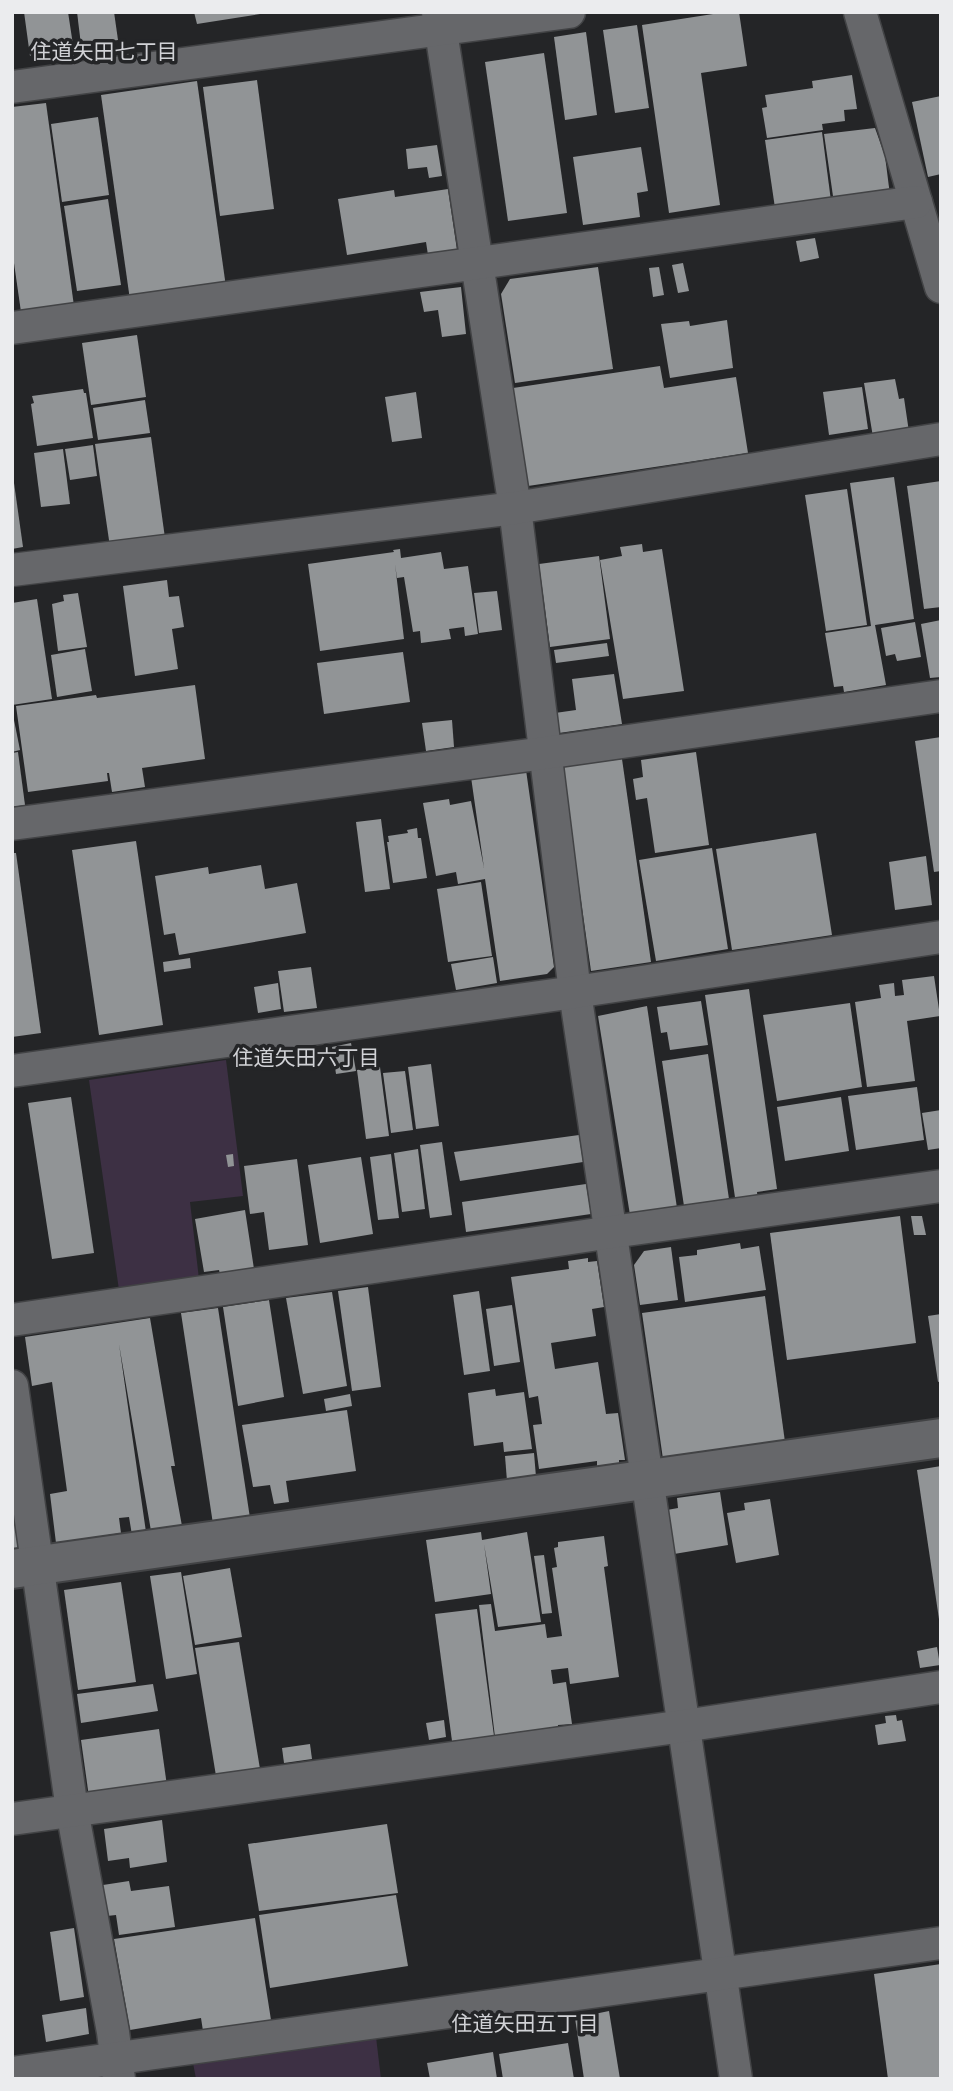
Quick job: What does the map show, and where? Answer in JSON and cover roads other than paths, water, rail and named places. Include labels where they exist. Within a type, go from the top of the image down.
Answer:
[{"type":"street","points":[[12,87],[439,21],[569,12]]},
{"type":"street","points":[[860,12],[941,287]]},
{"type":"street","points":[[439,21],[515,508],[575,992],[736,2079]]},
{"type":"street","points":[[12,328],[916,202]]},
{"type":"street","points":[[12,570],[515,508],[941,439]]},
{"type":"street","points":[[12,824],[545,753],[941,696]]},
{"type":"street","points":[[12,1071],[575,992],[941,937]]},
{"type":"street","points":[[12,1320],[612,1231],[941,1186]]},
{"type":"street","points":[[12,1386],[25,1568],[118,2069]]},
{"type":"street","points":[[25,1568],[941,1438]]},
{"type":"street","points":[[12,1819],[684,1726],[941,1687]]},
{"type":"street","points":[[12,2073],[118,2069],[941,1943]]},
{"type":"district","name":"住道矢田七丁目","points":[[104,52]]},
{"type":"district","name":"住道矢田六丁目","points":[[306,1058]]},
{"type":"district","name":"住道矢田五丁目","points":[[525,2024]]}]
